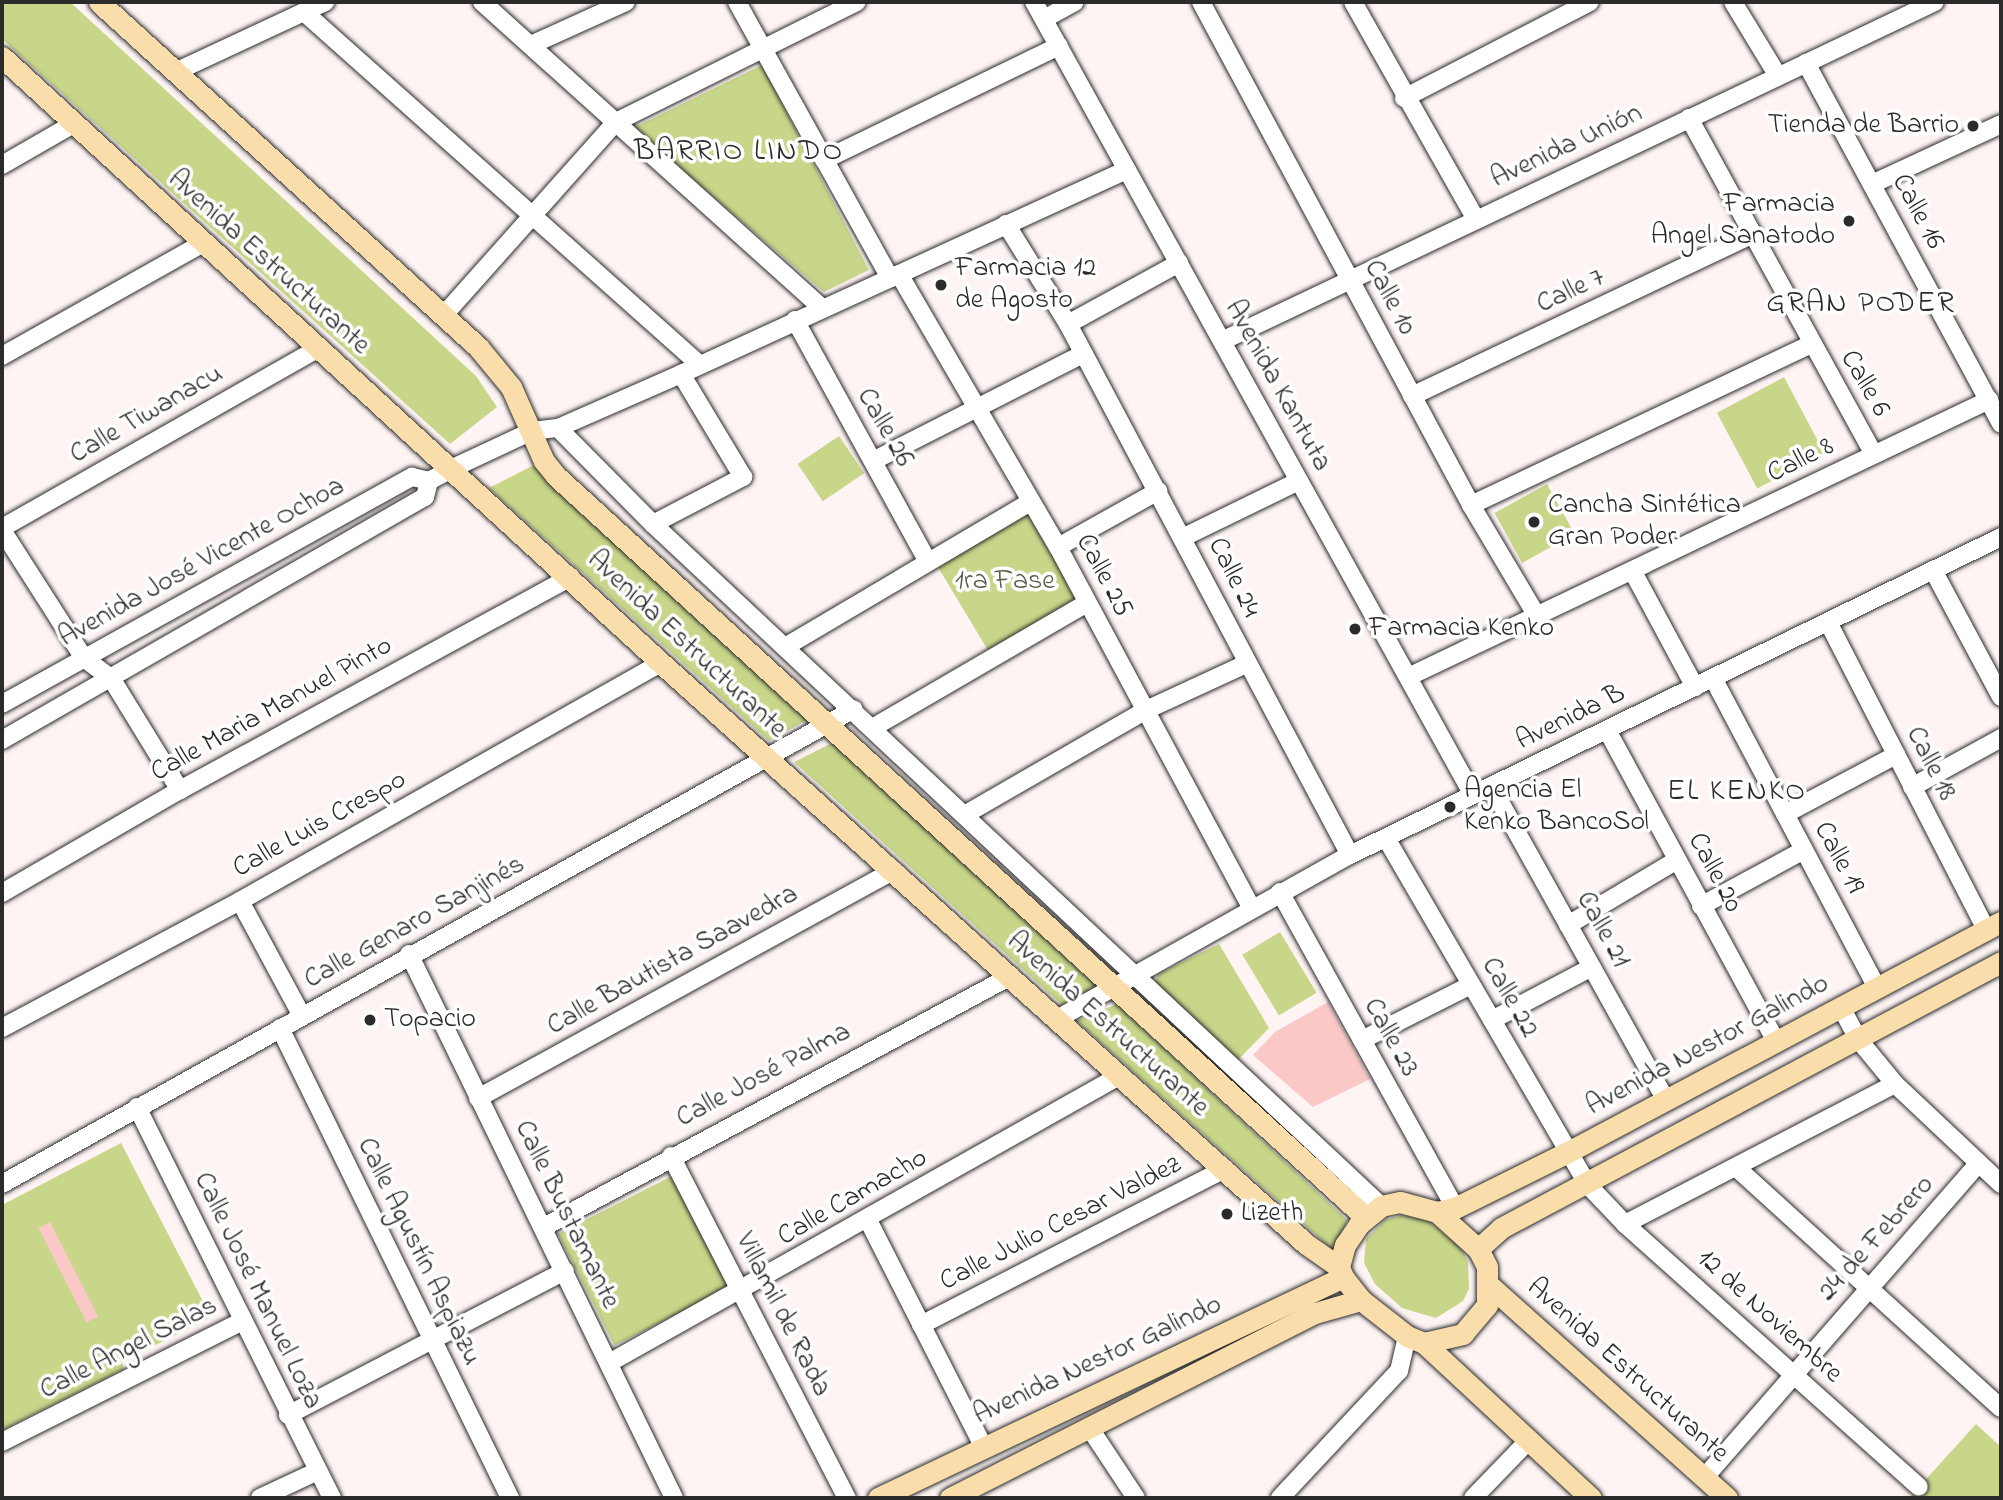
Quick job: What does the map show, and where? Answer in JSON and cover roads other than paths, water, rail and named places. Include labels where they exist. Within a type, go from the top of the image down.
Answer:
[{"type":"main road","name":"Avenida Estructurante","points":[[99,2],[443,316],[511,387],[556,476],[830,724],[1123,979],[1373,1212]]},
{"type":"main road","name":"Avenida Estructurante","points":[[2,57],[202,243],[453,468],[662,663],[1059,1018],[1306,1244],[1341,1272]]},
{"type":"main road","name":"Avenida Nestor Galindo","points":[[1446,1210],[1568,1152],[1993,926]]},
{"type":"main road","points":[[1478,1249],[1501,1228],[2001,962]]},
{"type":"main road","points":[[1415,1340],[1463,1334],[1482,1313],[1490,1286],[1478,1249],[1446,1210],[1420,1204],[1373,1212],[1345,1245],[1341,1272],[1361,1300],[1415,1340],[1591,1498]]},
{"type":"main road","name":"Avenida Nestor Galindo","points":[[878,1498],[1341,1272]]},
{"type":"main road","name":"Avenida Estructurante","points":[[1490,1286],[1727,1498]]},
{"type":"main road","name":"Avenida Nestor Galindo","points":[[950,1498],[1315,1313],[1361,1300]]},
{"type":"street","points":[[175,72],[325,2]]},
{"type":"street","points":[[482,2],[822,308]]},
{"type":"street","points":[[531,45],[626,2]]},
{"type":"street","name":"Calle 25","points":[[737,2],[824,160],[1058,547],[1251,907]]},
{"type":"street","points":[[443,316],[529,215],[616,122],[857,2]]},
{"type":"street","name":"Avenida Kantuta","points":[[1034,2],[1473,795]]},
{"type":"street","points":[[1044,19],[1076,2]]},
{"type":"street","name":"Calle 10","points":[[1201,2],[1471,505],[1537,616]]},
{"type":"street","points":[[1353,2],[1404,98],[1476,219]]},
{"type":"street","points":[[1404,98],[1590,2]]},
{"type":"street","points":[[1732,2],[1778,76]]},
{"type":"street","name":"Avenida Unión","points":[[1222,341],[1935,2]]},
{"type":"street","points":[[304,12],[700,365]]},
{"type":"street","points":[[824,160],[1059,46]]},
{"type":"street","name":"Calle 16","points":[[1806,63],[2001,424]]},
{"type":"street","name":"Calle 6","points":[[1689,118],[1811,344],[1874,454]]},
{"type":"street","points":[[2,165],[75,123]]},
{"type":"street","points":[[1872,184],[2001,125]]},
{"type":"street","points":[[2,740],[425,498],[429,481],[453,468],[532,431],[558,428],[681,374],[1128,170]]},
{"type":"street","name":"Calle 24","points":[[1006,224],[1068,324],[1184,537],[1247,664],[1350,855]]},
{"type":"street","name":"Calle 7","points":[[1412,396],[1753,234]]},
{"type":"street","points":[[2,356],[202,243]]},
{"type":"street","points":[[1068,324],[1179,263]]},
{"type":"street","name":"Calle 26","points":[[795,320],[928,562]]},
{"type":"street","points":[[1471,505],[1811,344]]},
{"type":"street","name":"Calle Tiwanacu","points":[[2,529],[319,348]]},
{"type":"street","points":[[873,461],[1083,354]]},
{"type":"street","points":[[653,524],[743,477],[681,374]]},
{"type":"street","name":"Calle 8","points":[[1408,677],[1989,400]]},
{"type":"street","name":"Avenida Estructurante","points":[[558,428],[653,524],[966,814],[1123,979]]},
{"type":"street","name":"Avenida José Vicente Ochoa","points":[[2,704],[412,477],[429,481]]},
{"type":"street","points":[[1184,537],[1299,481]]},
{"type":"street","points":[[1058,547],[1158,491]]},
{"type":"street","points":[[785,647],[1030,502]]},
{"type":"street","points":[[2,529],[84,658],[111,678],[180,789]]},
{"type":"street","name":"Avenida B","points":[[1059,1018],[1251,907],[1350,855],[2001,537]]},
{"type":"street","points":[[1933,570],[2001,695]]},
{"type":"street","points":[[1633,572],[1695,687]]},
{"type":"street","name":"Calle Maria Manuel Pinto","points":[[2,893],[180,789],[571,577]]},
{"type":"street","points":[[874,727],[1087,603]]},
{"type":"street","name":"Calle 18","points":[[1828,622],[1912,787],[1993,926]]},
{"type":"street","name":"Calle Luis Crespo","points":[[2,1028],[240,901],[662,663]]},
{"type":"street","points":[[966,814],[1146,710],[1247,664]]},
{"type":"street","name":"Calle 19","points":[[1713,678],[1877,988]]},
{"type":"street","name":"Calle Genaro Sanjinés","points":[[2,1184],[409,954],[768,759],[854,709]]},
{"type":"street","name":"Calle 20","points":[[1607,730],[1776,1041]]},
{"type":"street","points":[[1912,787],[2001,738]]},
{"type":"street","points":[[1785,814],[1896,755]]},
{"type":"street","name":"Calle 21","points":[[1491,786],[1666,1100]]},
{"type":"street","name":"Calle 22","points":[[1386,838],[1587,1184]]},
{"type":"street","points":[[1702,906],[1804,850]]},
{"type":"street","points":[[1569,925],[1677,860]]},
{"type":"street","name":"Calle Bautista Saavedra","points":[[478,1098],[894,870]]},
{"type":"street","name":"Calle 23","points":[[1280,892],[1362,1040],[1446,1210]]},
{"type":"street","points":[[240,901],[302,1016]]},
{"type":"street","name":"Calle Bustamante","points":[[409,954],[674,1498]]},
{"type":"street","points":[[1492,1020],[1592,967]]},
{"type":"street","name":"Calle José Palma","points":[[544,1227],[671,1156],[1011,976]]},
{"type":"street","points":[[1362,1040],[1471,985]]},
{"type":"street","points":[[1840,1007],[1858,1040],[1895,1084],[2001,1184]]},
{"type":"street","name":"Calle Agustín Aspiazu","points":[[280,1028],[510,1498]]},
{"type":"street","name":"Calle Camacho","points":[[609,1363],[740,1293],[1121,1075]]},
{"type":"street","points":[[1625,1224],[1738,1169],[1895,1084]]},
{"type":"street","name":"Calle José Manuel Loza","points":[[137,1107],[288,1415],[332,1498]]},
{"type":"street","name":"Villamil de Rada","points":[[671,1156],[847,1498]]},
{"type":"street","name":"24 de Febrero","points":[[1704,1478],[1979,1163]]},
{"type":"street","name":"Calle Julio Cesar Valdez","points":[[921,1325],[1225,1169]]},
{"type":"street","points":[[1738,1169],[2001,1408]]},
{"type":"street","name":"12 de Noviembre","points":[[1587,1184],[1625,1224],[1919,1487]]},
{"type":"street","points":[[868,1220],[983,1446]]},
{"type":"street","points":[[288,1415],[565,1270]]},
{"type":"street","name":"Calle Angel Salas","points":[[2,1442],[243,1321]]},
{"type":"street","points":[[1280,1498],[1399,1371],[1415,1340]]},
{"type":"street","points":[[1089,1427],[1136,1498]]},
{"type":"street","points":[[1473,1498],[1528,1441]]},
{"type":"street","points":[[260,1498],[318,1471]]},
{"type":"place","name":"Tienda de Barrio","points":[[1973,126]]},
{"type":"place","name":"Farmacia Angel Sanatodo","points":[[1849,221]]},
{"type":"place","name":"Farmacia 12 de Agosto","points":[[941,285]]},
{"type":"place","name":"Cancha Sintética Gran Poder","points":[[1534,522]]},
{"type":"place","name":"Farmacia Kenko","points":[[1355,629]]},
{"type":"place","name":"Agencia El Kenko BancoSol","points":[[1450,807]]},
{"type":"place","name":"Topacio","points":[[370,1020]]},
{"type":"place","name":"Lizeth","points":[[1227,1214]]},
{"type":"district","name":"BARRIO LINDO","points":[[739,152]]},
{"type":"district","name":"GRAN PODER","points":[[1861,304]]},
{"type":"district","name":"EL KENKO","points":[[1737,792]]},
{"type":"park label","name":"1ra Fase","points":[[1005,582]]}]
